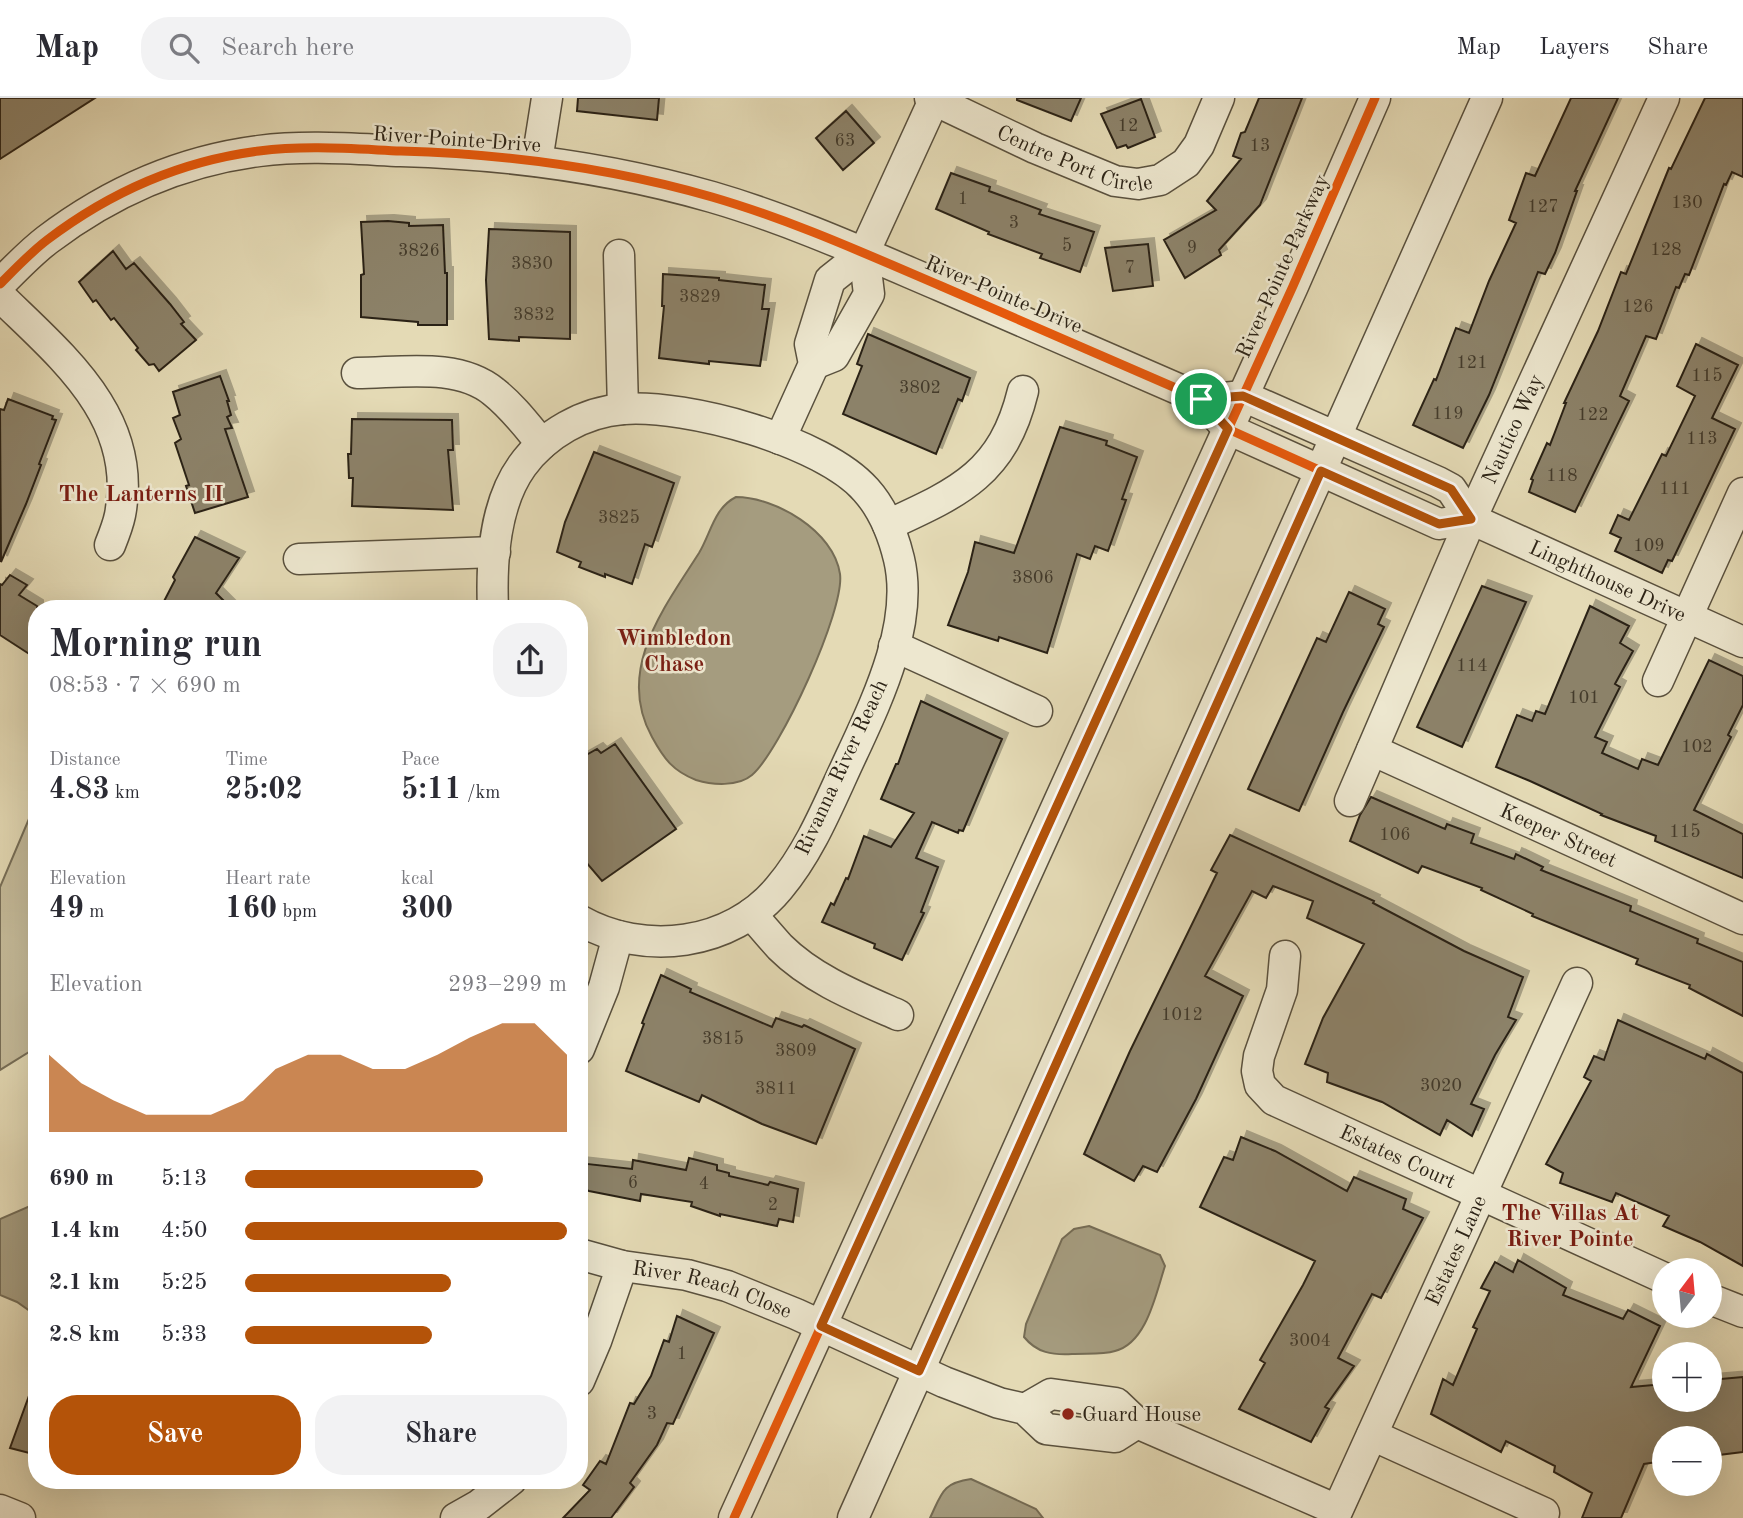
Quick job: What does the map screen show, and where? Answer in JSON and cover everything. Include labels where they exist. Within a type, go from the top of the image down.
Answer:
[{"type":"street","points":[[537,162],[547,98]]},
{"type":"street","name":"Centre Port Circle","points":[[864,253],[932,99],[1104,177],[1138,184],[1160,180],[1186,163],[1199,145],[1219,98]]},
{"type":"street","name":"River Pointe Parkway","points":[[734,1518],[1243,396],[1375,98]]},
{"type":"street","points":[[853,1518],[1487,98]]},
{"type":"street","name":"Nautico Way","points":[[1350,802],[1471,519],[1664,98]]},
{"type":"street","name":"River Pointe Drive","points":[[0,284],[45,241],[93,208],[137,185],[211,160],[259,151],[307,148],[436,152],[537,162],[629,176],[712,197],[778,219],[864,253],[1201,399],[1228,429]]},
{"type":"street","points":[[780,439],[814,363],[810,344],[830,280],[864,253]]},
{"type":"street","points":[[619,255],[623,409]]},
{"type":"street","points":[[0,296],[78,373],[97,399],[111,428],[120,459],[122,491],[120,515],[110,545]]},
{"type":"street","points":[[357,373],[446,372],[470,378],[492,389],[542,444]]},
{"type":"street","points":[[888,525],[919,511],[969,482],[990,463],[1012,427],[1023,391]]},
{"type":"street","name":"River Pointe Drive","points":[[1201,399],[1243,396],[1337,437]]},
{"type":"street","name":"Rivanna River Reach","points":[[493,600],[495,551],[503,500],[523,464],[542,444],[572,424],[594,415],[623,409],[680,412],[730,422],[816,454],[845,471],[865,489],[888,525],[899,560],[903,591],[901,622],[894,646],[859,738],[821,821],[791,873],[771,897],[751,914],[719,931],[683,941],[651,942],[618,936],[588,924]]},
{"type":"street","points":[[1228,429],[1439,524],[1471,519],[1451,489],[1337,437]]},
{"type":"street","points":[[1658,681],[1743,494]]},
{"type":"street","name":"Linghthouse Drive","points":[[1471,519],[1743,642]]},
{"type":"street","points":[[299,559],[495,551]]},
{"type":"street","points":[[894,646],[1037,711]]},
{"type":"street","name":"Keeper Street","points":[[1372,750],[1743,919]]},
{"type":"street","points":[[751,914],[781,948],[810,970],[848,993],[898,1015]]},
{"type":"street","points":[[588,1026],[604,986],[618,936]]},
{"type":"street","name":"Estates Court","points":[[1285,956],[1282,990],[1259,1056],[1257,1071],[1259,1086],[1274,1100],[1652,1273]]},
{"type":"street","name":"Estates Lane","points":[[1336,1514],[1577,982]]},
{"type":"street","name":"River Reach Close","points":[[588,1257],[622,1266],[687,1275],[727,1286],[919,1371],[999,1403],[1025,1409],[1046,1429],[1115,1437],[1137,1423],[1336,1514]]},
{"type":"street","points":[[588,1360],[622,1266]]},
{"type":"street","points":[[1722,1303],[1743,1312]]},
{"type":"street","points":[[1372,1435],[1544,1513]]},
{"type":"street","points":[[456,1518],[499,1489]]},
{"type":"street","points":[[0,1510],[20,1518]]},
{"type":"shaded area","points":[[736,497],[768,503],[800,519],[815,531],[835,558],[840,574],[839,592],[822,647],[778,739],[752,775],[740,782],[717,784],[688,776],[665,758],[652,737],[642,712],[639,688],[641,664],[648,640],[659,618],[699,553],[718,514]]},
{"type":"shaded area","points":[[28,821],[28,1053],[0,1070],[0,887]]},
{"type":"shaded area","points":[[28,1207],[28,1310],[0,1295],[0,1219]]},
{"type":"shaded area","points":[[1089,1226],[1160,1255],[1165,1266],[1154,1303],[1143,1328],[1135,1338],[1115,1351],[1058,1354],[1045,1352],[1034,1347],[1024,1337],[1026,1324],[1062,1239],[1074,1229]]},
{"type":"shaded area","points":[[971,1479],[1036,1509],[1043,1518],[930,1518],[948,1487]]},
{"type":"building","points":[[0,98],[95,98],[0,159]]},
{"type":"building","points":[[578,98],[659,98],[657,120],[577,111]]},
{"type":"building","points":[[1017,98],[1081,98],[1071,121]]},
{"type":"building","points":[[1259,98],[1302,98],[1260,205],[1219,250],[1221,255],[1185,278],[1164,240],[1216,210],[1207,201],[1241,159],[1233,156],[1241,133],[1245,132]]},
{"type":"building","points":[[1571,98],[1618,98],[1575,191],[1555,253],[1545,274],[1538,272],[1489,395],[1463,448],[1413,425],[1434,379],[1436,380],[1456,328],[1469,333],[1516,223],[1509,220],[1526,173],[1535,176]]},
{"type":"building","points":[[1705,98],[1743,98],[1743,177],[1732,172],[1726,185],[1724,184],[1689,275],[1685,274],[1679,288],[1676,287],[1656,339],[1646,336],[1620,396],[1629,401],[1575,512],[1529,492],[1533,480],[1531,479],[1547,443],[1550,445],[1564,403],[1598,331],[1621,272],[1626,274],[1669,168],[1671,169]]},
{"type":"building","points":[[1141,99],[1155,137],[1128,148],[1126,145],[1117,148],[1101,114]]},
{"type":"building","points":[[846,111],[874,143],[843,170],[816,138]]},
{"type":"building","points":[[951,173],[990,187],[989,191],[1041,210],[1039,214],[1094,232],[1080,272],[1040,258],[1042,254],[988,234],[989,232],[936,209]]},
{"type":"building","points":[[361,222],[409,223],[409,226],[443,225],[447,325],[418,325],[418,322],[361,317],[361,275],[364,274]]},
{"type":"building","points":[[489,229],[570,232],[570,339],[489,339],[486,280]]},
{"type":"building","points":[[1148,244],[1153,286],[1113,291],[1105,248]]},
{"type":"building","points":[[113,251],[126,269],[134,263],[170,304],[184,322],[181,324],[196,340],[159,371],[154,364],[149,365],[114,318],[111,320],[96,300],[93,302],[79,282]]},
{"type":"building","points":[[663,274],[765,285],[762,309],[769,309],[760,366],[659,358],[664,306]]},
{"type":"building","points":[[868,334],[970,378],[962,401],[958,399],[936,454],[843,414],[862,366],[857,364]]},
{"type":"building","points":[[1696,344],[1738,365],[1712,418],[1735,429],[1672,561],[1668,560],[1662,573],[1615,551],[1621,538],[1610,533],[1618,515],[1629,520],[1662,454],[1666,456],[1695,396],[1677,386]]},
{"type":"building","points":[[220,376],[231,415],[227,417],[232,428],[225,429],[248,497],[195,513],[175,443],[181,439],[173,418],[180,415],[173,392]]},
{"type":"building","points":[[8,399],[53,416],[52,419],[56,420],[26,504],[1,562],[0,409],[4,410]]},
{"type":"building","points":[[352,419],[452,420],[453,450],[448,450],[453,510],[352,506],[353,478],[349,478],[348,454],[351,454]]},
{"type":"building","points":[[1060,427],[1107,441],[1106,445],[1137,457],[1122,499],[1126,500],[1108,551],[1095,546],[1090,559],[1077,554],[1047,653],[999,637],[998,641],[948,625],[968,572],[975,542],[1014,553]]},
{"type":"building","points":[[594,452],[674,483],[652,547],[645,544],[632,584],[579,567],[581,562],[557,552],[565,522]]},
{"type":"building","points":[[195,537],[239,558],[216,593],[223,600],[165,600],[175,580],[173,577]]},
{"type":"building","points":[[10,575],[27,585],[19,595],[28,600],[28,653],[0,635],[0,584]]},
{"type":"building","points":[[1482,586],[1526,602],[1462,747],[1417,727]]},
{"type":"building","points":[[1349,592],[1385,609],[1378,624],[1384,627],[1299,811],[1248,789],[1317,638],[1326,642]]},
{"type":"building","points":[[1590,606],[1629,626],[1620,643],[1633,651],[1615,684],[1620,687],[1595,737],[1607,742],[1602,753],[1638,769],[1642,759],[1658,765],[1709,660],[1743,676],[1743,705],[1728,735],[1731,737],[1694,810],[1743,834],[1743,878],[1655,841],[1656,836],[1601,815],[1496,767],[1517,715],[1532,721],[1536,711],[1545,714]]},
{"type":"building","points":[[921,701],[1002,739],[963,831],[959,830],[958,833],[932,822],[916,858],[938,867],[921,912],[924,913],[902,960],[874,948],[875,944],[822,922],[831,903],[834,905],[846,878],[848,879],[864,836],[891,847],[914,813],[881,799],[898,764]]},
{"type":"building","points":[[615,744],[676,829],[602,881],[588,865],[588,754],[597,749],[601,753]]},
{"type":"building","points":[[1371,797],[1445,829],[1447,824],[1474,834],[1471,843],[1514,859],[1516,854],[1543,867],[1541,870],[1631,906],[1630,911],[1698,939],[1697,943],[1743,962],[1743,1016],[1689,988],[1690,985],[1636,964],[1638,959],[1532,916],[1533,914],[1481,890],[1482,888],[1422,866],[1418,873],[1350,841],[1360,815]]},
{"type":"building","points":[[1230,835],[1374,901],[1373,903],[1464,951],[1523,977],[1508,1017],[1516,1020],[1471,1104],[1484,1109],[1472,1136],[1447,1120],[1440,1135],[1382,1102],[1327,1082],[1328,1073],[1305,1064],[1323,1018],[1364,944],[1307,918],[1313,901],[1273,886],[1266,898],[1252,891],[1205,976],[1243,996],[1196,1099],[1157,1172],[1143,1166],[1134,1181],[1084,1154],[1130,1051],[1217,873],[1211,870]]},
{"type":"building","points":[[661,975],[691,989],[690,992],[772,1027],[776,1018],[802,1027],[804,1025],[855,1049],[816,1144],[762,1124],[702,1095],[699,1102],[626,1071]]},
{"type":"building","points":[[1618,1020],[1705,1059],[1707,1054],[1743,1073],[1743,1266],[1700,1242],[1663,1226],[1669,1216],[1616,1193],[1612,1202],[1560,1183],[1563,1173],[1546,1164],[1591,1081],[1584,1077],[1594,1056],[1604,1060]]},
{"type":"building","points":[[1241,1137],[1275,1151],[1347,1191],[1354,1177],[1406,1199],[1403,1209],[1423,1218],[1381,1298],[1372,1294],[1338,1358],[1354,1366],[1325,1407],[1329,1409],[1311,1442],[1239,1409],[1265,1363],[1260,1360],[1315,1261],[1200,1207],[1224,1157],[1233,1160]]},
{"type":"building","points":[[689,1158],[717,1165],[717,1170],[729,1173],[729,1176],[798,1189],[793,1222],[779,1219],[777,1226],[720,1216],[691,1206],[692,1202],[641,1194],[640,1201],[588,1191],[588,1164],[632,1169],[633,1160],[686,1170]]},
{"type":"building","points":[[1518,1260],[1566,1288],[1563,1295],[1623,1319],[1628,1310],[1652,1322],[1652,1328],[1659,1328],[1631,1387],[1652,1385],[1652,1412],[1722,1412],[1722,1379],[1743,1377],[1743,1452],[1722,1455],[1722,1426],[1652,1426],[1652,1463],[1644,1464],[1621,1518],[1582,1518],[1592,1493],[1554,1472],[1555,1466],[1506,1441],[1501,1452],[1431,1414],[1443,1379],[1453,1385],[1477,1329],[1473,1327],[1490,1291],[1481,1288],[1495,1262],[1513,1272]]},
{"type":"building","points":[[677,1316],[714,1333],[673,1424],[667,1423],[657,1445],[630,1483],[634,1487],[611,1518],[563,1518],[590,1490],[588,1478],[600,1461],[606,1464],[630,1403],[634,1404],[651,1376],[664,1340],[669,1342]]},
{"type":"building","points":[[28,1398],[28,1453],[10,1448]]},
{"type":"cycle path","points":[[734,1518],[1293,286],[1375,98]]},
{"type":"cycle path","points":[[0,284],[41,245],[95,208],[174,171],[230,156],[277,149],[330,148],[480,155],[597,170],[712,197],[799,227],[1201,399],[1228,429],[1439,524],[1471,519]]},
{"type":"place","name":"Guard House","points":[[1068,1414]]},
{"type":"district","name":"The Lanterns II","points":[[141,493]]},
{"type":"district","name":"Wimbledon Chase","points":[[674,650]]},
{"type":"district","name":"The Villas At River Pointe","points":[[1570,1225]]},
{"type":"route","points":[[1243,396],[1337,437],[1451,489],[1471,519],[1439,524],[1321,471],[919,1371],[821,1326],[1228,429],[1201,399],[1243,396]]}]
